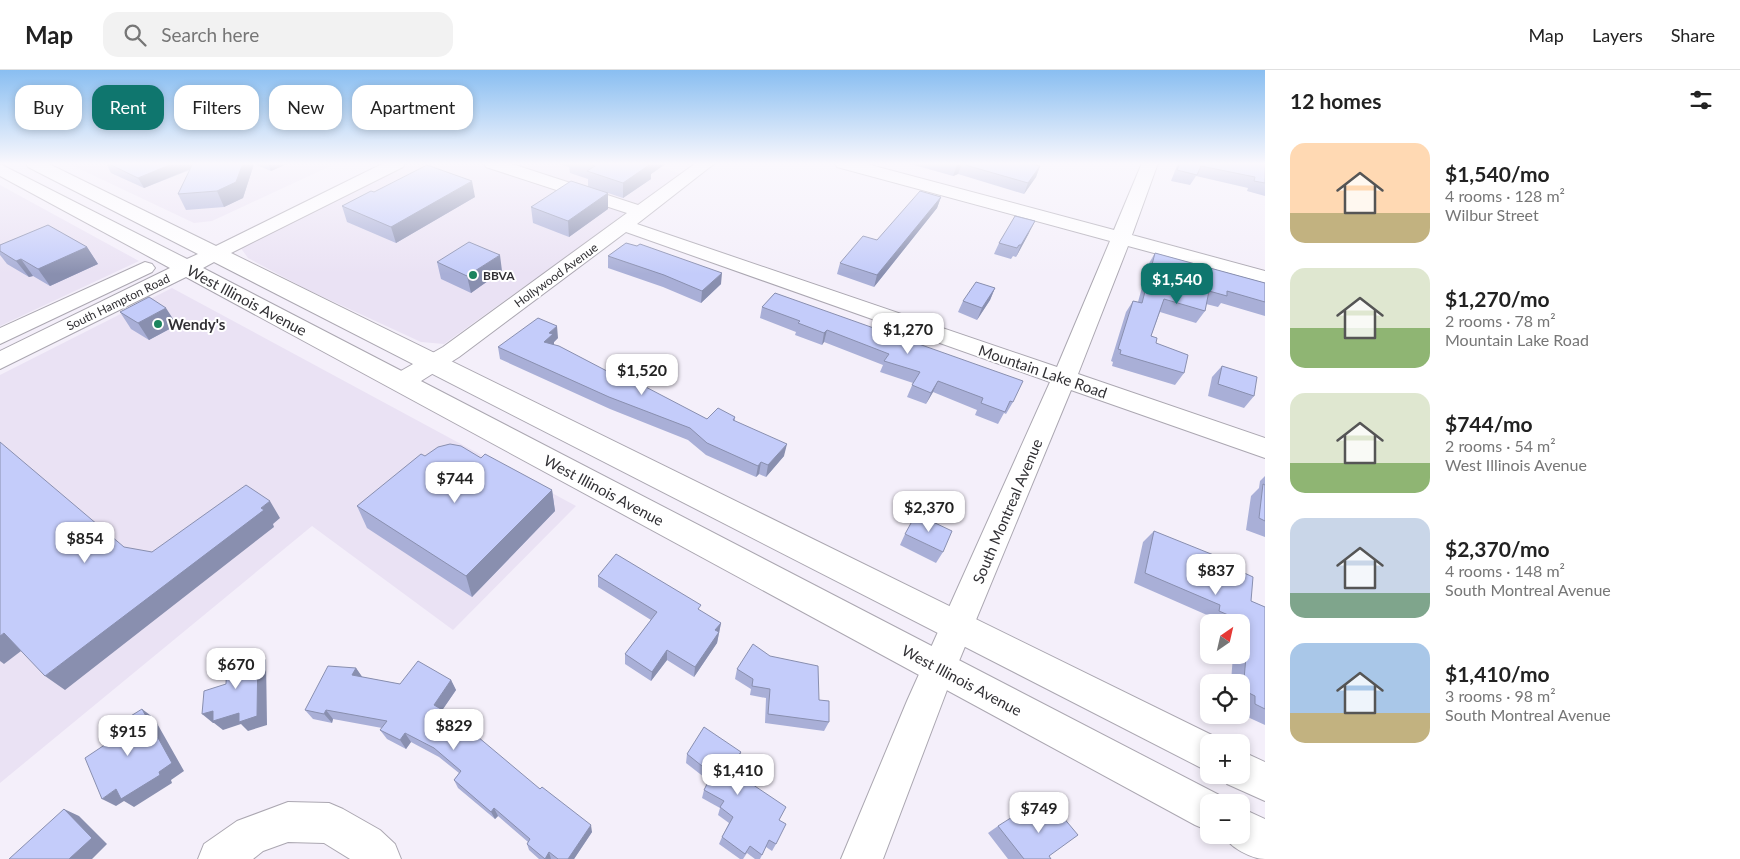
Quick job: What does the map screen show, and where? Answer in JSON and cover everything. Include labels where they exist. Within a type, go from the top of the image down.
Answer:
[{"type":"main road","name":"West Illinois Avenue","points":[[57,200],[1200,806]]},
{"type":"main road","name":"West Illinois Avenue","points":[[106,200],[1200,748]]},
{"type":"main road","name":"South Hampton Road","points":[[0,361],[176,263],[194,244],[286,200]]},
{"type":"main road","name":"South Hampton Road","points":[[0,338],[176,263],[214,254],[323,200]]},
{"type":"main road","points":[[604,200],[641,212]]},
{"type":"main road","name":"Hollywood Avenue","points":[[401,382],[451,352],[657,200]]},
{"type":"main road","points":[[978,200],[1265,277]]},
{"type":"main road","name":"South Montreal Avenue","points":[[862,859],[939,668],[1064,378],[1136,200]]},
{"type":"main road","name":"Mountain Lake Road","points":[[623,225],[1265,448]]},
{"type":"main road","points":[[1250,774],[1265,782]]},
{"type":"main road","points":[[219,859],[250,835],[288,822],[329,824],[365,845],[380,859]]},
{"type":"main road","points":[[1250,833],[1265,841]]},
{"type":"shaded area","points":[[0,200],[27,200],[139,261],[0,326]]},
{"type":"shaded area","points":[[145,200],[258,200],[212,221],[194,223]]},
{"type":"shaded area","points":[[332,200],[646,200],[444,344],[421,342],[306,289],[248,258],[240,247]]},
{"type":"shaded area","points":[[172,288],[576,506],[453,630],[312,526],[0,783],[0,375]]},
{"type":"building","points":[[354,200],[439,200],[391,227],[342,206]]},
{"type":"building","points":[[542,200],[598,200],[568,221],[531,207]]},
{"type":"building","points":[[912,200],[939,200],[877,275],[840,263],[863,236],[877,240]]},
{"type":"building","points":[[1015,216],[1035,221],[1021,245],[1017,248],[999,243]]},
{"type":"building","points":[[48,225],[87,247],[38,269],[21,259],[16,261],[0,251],[0,245]]},
{"type":"building","points":[[469,242],[500,255],[467,276],[437,262]]},
{"type":"building","points":[[626,243],[637,246],[640,244],[722,273],[702,291],[664,275],[608,256]]},
{"type":"building","points":[[1155,253],[1265,283],[1265,302],[1227,291],[1227,296],[1209,291],[1205,311],[1164,299],[1151,336],[1157,338],[1156,343],[1188,355],[1184,373],[1120,354],[1121,350],[1118,349],[1133,301],[1142,303]]},
{"type":"building","points":[[976,282],[995,288],[982,308],[963,301]]},
{"type":"building","points":[[775,293],[1023,381],[1013,402],[1010,401],[1005,412],[981,403],[983,398],[938,381],[931,393],[912,385],[920,372],[884,361],[889,354],[827,330],[824,333],[798,323],[800,321],[762,307]]},
{"type":"building","points":[[149,297],[166,308],[138,323],[120,312]]},
{"type":"building","points":[[538,318],[557,326],[549,333],[553,334],[544,342],[559,346],[626,381],[640,384],[707,419],[718,408],[735,417],[733,420],[787,444],[768,465],[761,462],[758,466],[707,443],[690,428],[609,397],[498,347]]},
{"type":"building","points":[[1222,366],[1257,377],[1254,396],[1218,384]]},
{"type":"building","points":[[0,442],[124,547],[152,552],[246,485],[270,501],[261,508],[264,510],[45,676],[4,633],[0,636]]},
{"type":"building","points":[[450,444],[461,446],[481,458],[485,454],[552,490],[466,576],[357,506],[421,454],[425,456],[438,447]]},
{"type":"building","points":[[1263,484],[1265,485],[1265,521],[1259,518]]},
{"type":"building","points":[[916,514],[952,531],[943,552],[905,534]]},
{"type":"building","points":[[1154,531],[1241,566],[1240,571],[1253,577],[1251,601],[1265,607],[1265,709],[1255,704],[1255,696],[1250,694],[1250,674],[1244,674],[1245,664],[1250,664],[1250,614],[1226,614],[1219,611],[1220,605],[1145,573]]},
{"type":"building","points":[[616,554],[701,605],[698,609],[721,623],[715,630],[719,632],[695,667],[667,650],[652,672],[625,654],[657,612],[598,576]]},
{"type":"building","points":[[753,644],[770,656],[818,666],[819,700],[829,701],[829,722],[768,714],[770,689],[752,686],[753,679],[737,669]]},
{"type":"building","points":[[258,650],[257,716],[239,722],[239,713],[213,721],[213,711],[202,714],[204,691],[226,684],[227,659]]},
{"type":"building","points":[[418,661],[451,680],[434,705],[453,716],[540,789],[542,787],[591,825],[568,859],[558,859],[549,852],[545,859],[527,844],[530,839],[494,808],[491,812],[454,780],[461,771],[434,748],[405,733],[400,740],[380,730],[387,721],[326,710],[324,714],[305,710],[328,666],[356,668],[352,675],[400,684]]},
{"type":"building","points":[[142,709],[172,763],[159,772],[160,775],[121,799],[116,789],[102,799],[85,758],[109,742],[105,732]]},
{"type":"building","points":[[704,727],[741,752],[728,768],[786,807],[779,820],[786,824],[776,844],[769,840],[762,855],[750,846],[745,854],[722,837],[733,817],[720,807],[724,801],[704,790],[712,774],[687,754]]},
{"type":"building","points":[[1052,804],[1078,835],[1049,856],[1051,859],[1024,859],[998,826],[1017,814],[1024,823]]},
{"type":"building","points":[[64,809],[92,838],[69,859],[9,859]]},
{"type":"place","name":"BBVA","points":[[473,275]]},
{"type":"place","name":"Wendy's","points":[[158,324]]}]
